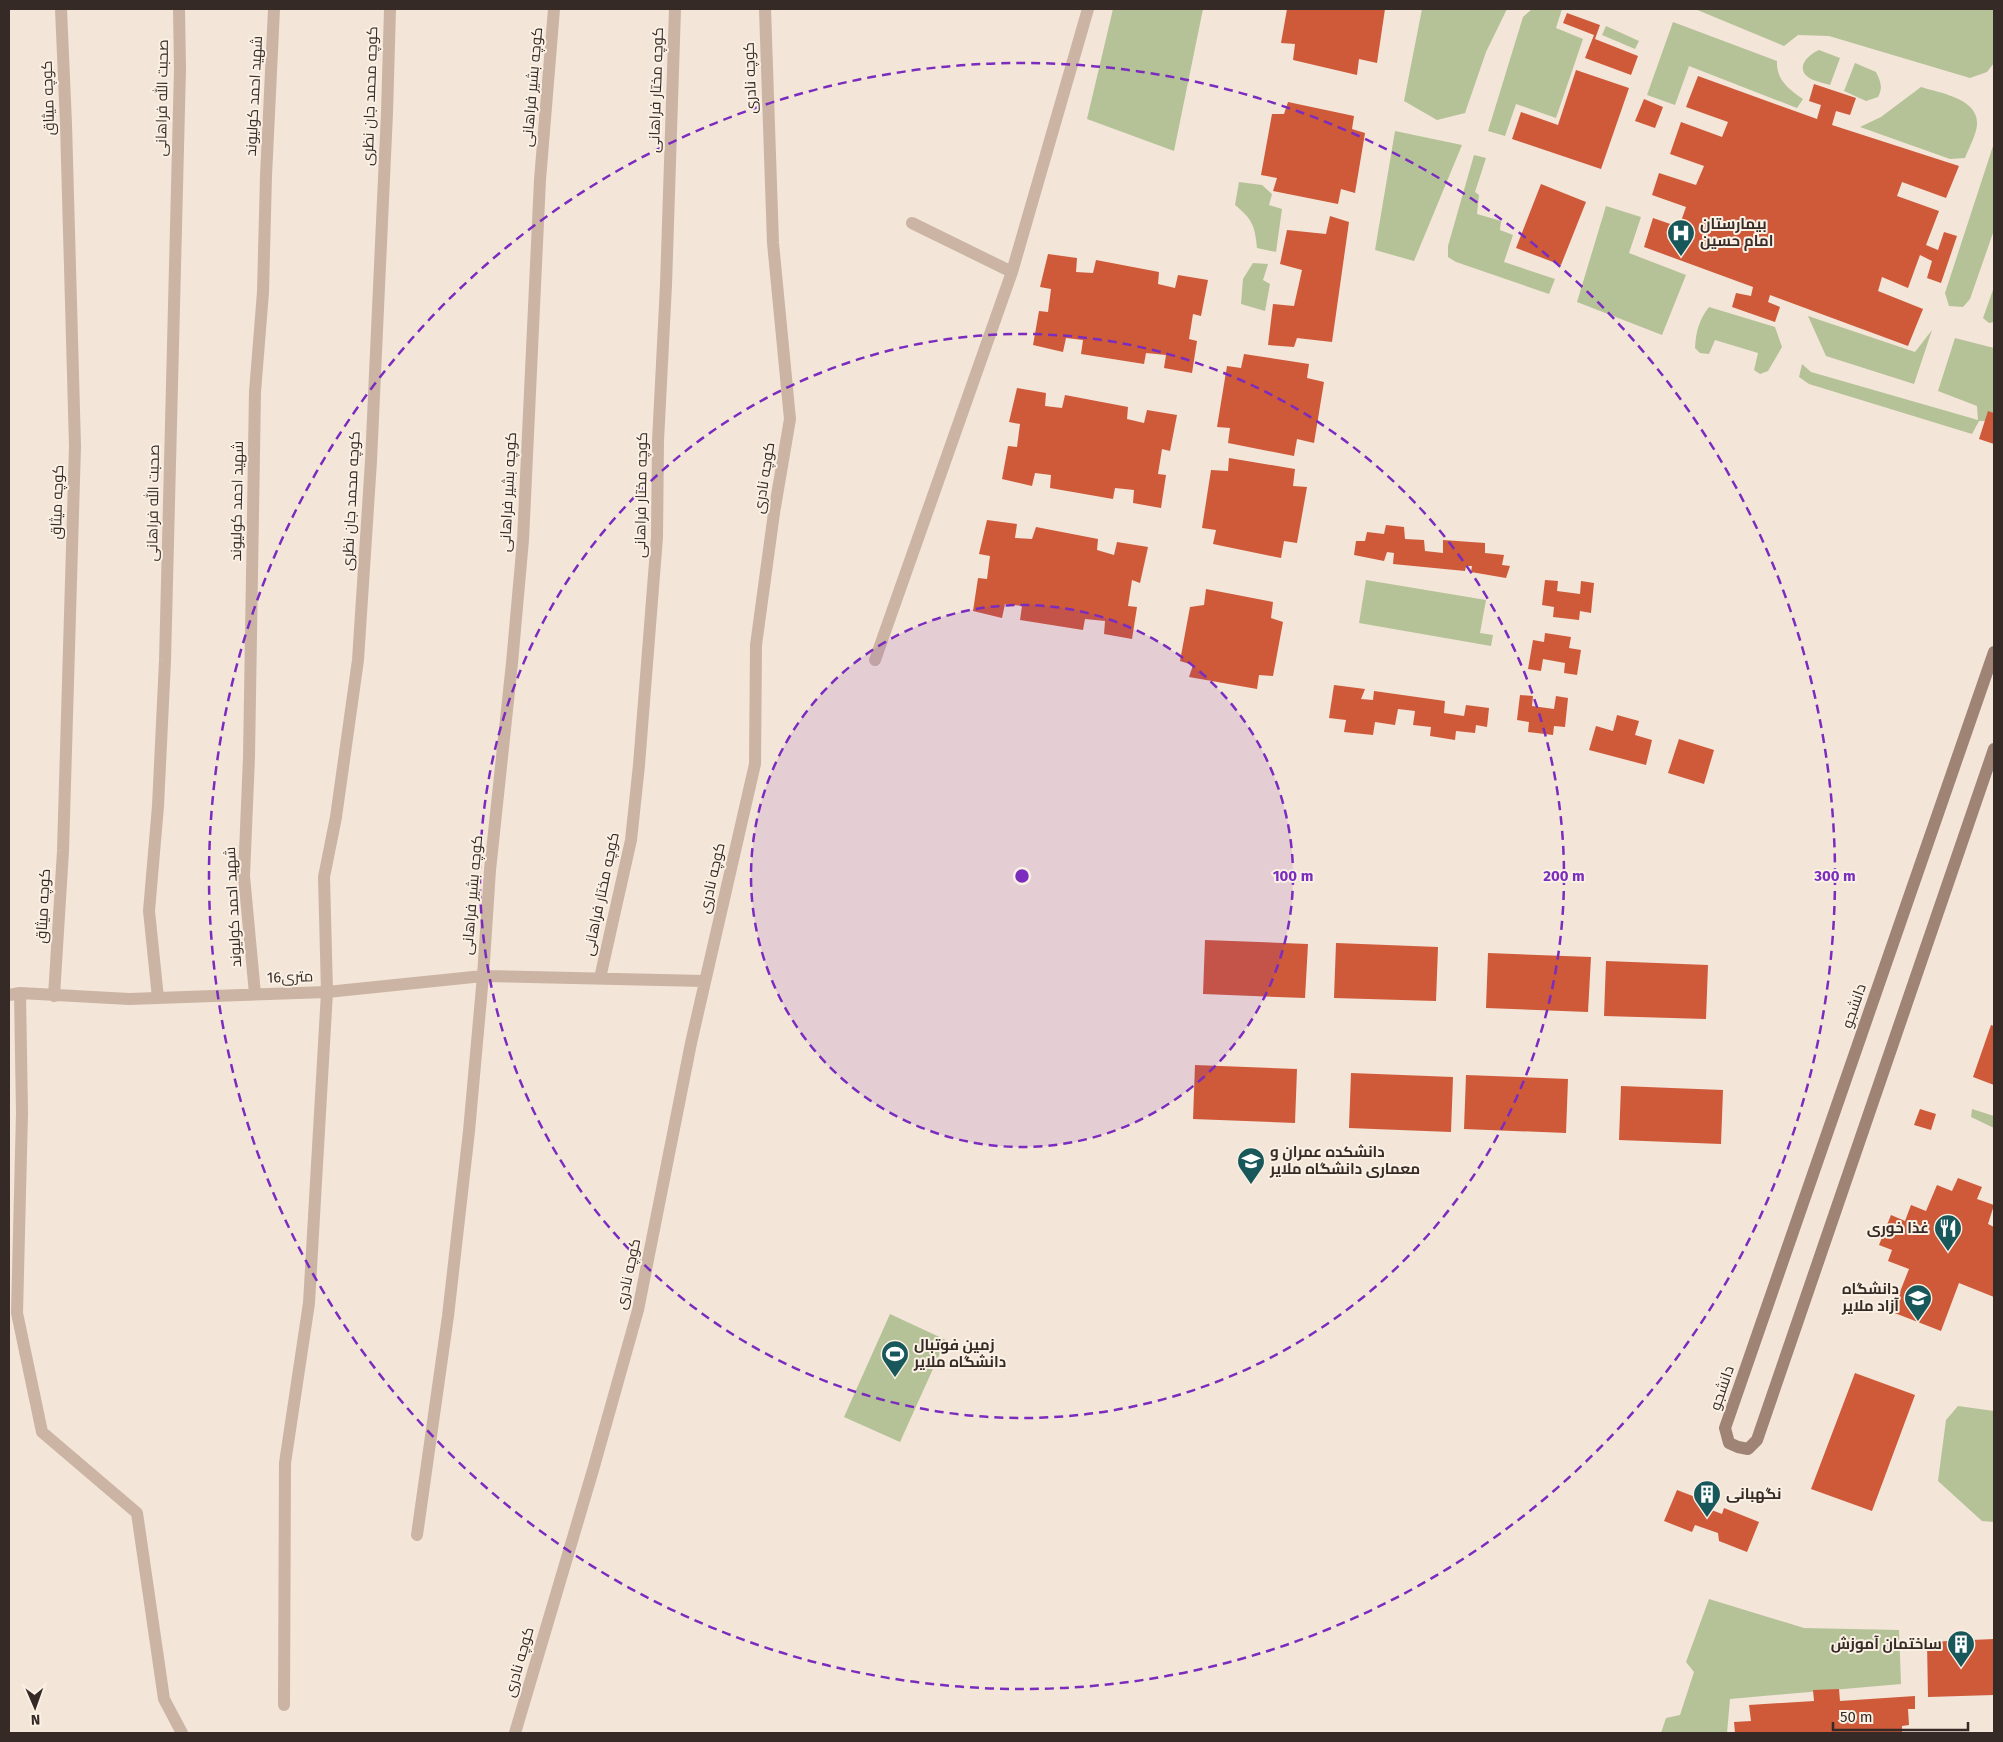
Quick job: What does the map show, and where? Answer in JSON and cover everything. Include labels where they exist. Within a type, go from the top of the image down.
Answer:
[{"type":"main road","name":"دانشجو","points":[[1994,652],[1725,1428],[1729,1443],[1738,1447],[1748,1449],[1757,1440],[1994,749]]},
{"type":"street","name":"کوچه میثاق","points":[[54,996],[63,851],[75,446],[61,9]]},
{"type":"street","name":"صحبت الله فراهانی","points":[[158,998],[149,911],[158,806],[165,661],[180,9]]},
{"type":"street","name":"شهید احمد کولیوند","points":[[255,994],[244,876],[249,738],[255,392],[262,292],[274,9]]},
{"type":"street","name":"کوچه محمد جان نظری","points":[[284,1705],[285,1463],[308,1303],[327,992],[324,877],[336,817],[358,660],[370,461],[387,113],[390,9]]},
{"type":"street","name":"کوچه بشیر فراهانی","points":[[417,1535],[448,1316],[468,1140],[483,976],[490,870],[523,540],[540,190],[554,9]]},
{"type":"street","name":"کوچه مختار فراهانی","points":[[600,978],[631,840],[639,765],[656,547],[658,441],[667,276],[675,9]]},
{"type":"street","name":"کوچه نادری","points":[[515,1733],[638,1310],[704,981],[755,764],[756,645],[774,513],[790,419],[773,242],[765,9]]},
{"type":"street","points":[[875,660],[1012,272],[1088,9]]},
{"type":"street","points":[[912,223],[1012,272]]},
{"type":"street","name":"16متری","points":[[14,994],[129,999],[327,992],[483,976],[704,981]]},
{"type":"street","points":[[14,994],[22,1113],[17,1313],[42,1432],[137,1513],[164,1699],[182,1733]]},
{"type":"green space","points":[[1113,9],[1203,9],[1174,151],[1087,119]]},
{"type":"green space","points":[[1422,9],[1507,9],[1486,52],[1465,113],[1437,120],[1404,101]]},
{"type":"green space","points":[[1532,9],[1562,9],[1556,28],[1583,39],[1556,118],[1516,104],[1505,136],[1488,131],[1523,17]]},
{"type":"green space","points":[[1695,9],[1994,9],[1994,63],[1987,72],[1970,78],[1829,36],[1798,35],[1784,46]]},
{"type":"green space","points":[[1673,22],[1777,61],[1777,68],[1781,79],[1788,88],[1803,99],[1797,108],[1689,66],[1675,105],[1647,95]]},
{"type":"green space","points":[[1606,26],[1639,41],[1635,49],[1602,35]]},
{"type":"green space","points":[[1819,50],[1840,58],[1830,85],[1816,81],[1804,73],[1803,65],[1805,61],[1811,54]]},
{"type":"green space","points":[[1855,63],[1876,72],[1881,85],[1878,97],[1866,101],[1844,91]]},
{"type":"green space","points":[[1921,87],[1956,98],[1972,109],[1976,116],[1977,125],[1965,158],[1950,159],[1860,127],[1881,117]]},
{"type":"green space","points":[[1395,131],[1462,145],[1414,261],[1375,250]]},
{"type":"green space","points":[[1994,143],[1994,230],[1970,299],[1963,307],[1949,306],[1945,293]]},
{"type":"green space","points":[[1474,155],[1486,158],[1475,192],[1479,195],[1477,214],[1501,221],[1500,230],[1513,235],[1504,262],[1555,279],[1549,294],[1456,262],[1448,257],[1448,246]]},
{"type":"green space","points":[[1239,182],[1262,185],[1272,194],[1269,205],[1282,209],[1276,252],[1257,248],[1252,223],[1235,205]]},
{"type":"green space","points":[[1606,206],[1641,217],[1629,253],[1686,275],[1662,335],[1577,302]]},
{"type":"green space","points":[[1253,263],[1268,264],[1263,280],[1270,284],[1265,311],[1241,304],[1243,279]]},
{"type":"green space","points":[[1994,287],[1994,322],[1989,323],[1983,318]]},
{"type":"green space","points":[[1709,307],[1775,327],[1782,347],[1768,371],[1760,374],[1754,370],[1758,353],[1715,340],[1709,354],[1700,353],[1695,348],[1699,326]]},
{"type":"green space","points":[[1808,316],[1915,352],[1932,330],[1914,384],[1826,356]]},
{"type":"green space","points":[[1955,338],[1994,348],[1994,421],[1979,421],[1972,434],[1809,384],[1799,377],[1802,364],[1811,372],[1978,420],[1977,406],[1938,391]]},
{"type":"green space","points":[[1366,580],[1486,600],[1480,633],[1493,635],[1491,646],[1359,623]]},
{"type":"green space","points":[[1972,1109],[1994,1116],[1994,1128],[1971,1117]]},
{"type":"green space","name":"زمین فوتبال دانشگاه ملایر","points":[[890,1314],[946,1340],[900,1442],[844,1417]]},
{"type":"green space","points":[[1958,1406],[1994,1411],[1994,1522],[1982,1521],[1938,1481],[1946,1420]]},
{"type":"green space","points":[[1709,1599],[1804,1628],[1899,1630],[1901,1684],[1730,1699],[1727,1733],[1661,1733],[1666,1718],[1680,1715],[1694,1672],[1686,1662]]},
{"type":"building","points":[[1287,9],[1385,9],[1377,63],[1359,59],[1357,75],[1293,60],[1295,44],[1281,43]]},
{"type":"building","points":[[1567,13],[1600,25],[1595,39],[1638,56],[1631,75],[1585,58],[1594,35],[1563,23]]},
{"type":"building","points":[[1576,70],[1629,88],[1601,169],[1512,139],[1521,112],[1558,125]]},
{"type":"building","name":"بیمارستان امام حسین","points":[[1698,76],[1817,119],[1821,105],[1809,101],[1814,84],[1856,98],[1850,115],[1836,111],[1832,125],[1959,166],[1946,198],[1902,182],[1897,196],[1939,211],[1926,245],[1938,250],[1944,232],[1957,236],[1941,283],[1927,278],[1932,261],[1920,255],[1908,288],[1882,277],[1878,291],[1923,309],[1908,346],[1770,295],[1768,302],[1780,307],[1775,322],[1732,307],[1736,293],[1751,296],[1753,287],[1644,247],[1653,218],[1679,227],[1686,207],[1652,195],[1659,173],[1696,185],[1704,166],[1670,154],[1681,122],[1722,137],[1728,122],[1686,107]]},
{"type":"building","points":[[1644,99],[1663,107],[1655,128],[1635,121]]},
{"type":"building","points":[[1288,102],[1354,116],[1352,129],[1365,133],[1355,193],[1341,189],[1338,204],[1273,191],[1277,178],[1261,175],[1272,114],[1284,114]]},
{"type":"building","points":[[1541,184],[1586,202],[1561,265],[1516,248]]},
{"type":"building","points":[[1330,216],[1349,222],[1332,342],[1297,338],[1294,347],[1268,345],[1273,304],[1294,306],[1302,270],[1280,264],[1287,230],[1326,234]]},
{"type":"building","points":[[1048,254],[1077,258],[1076,272],[1093,273],[1096,260],[1159,272],[1158,284],[1175,288],[1178,275],[1208,280],[1201,316],[1193,314],[1189,339],[1197,341],[1192,373],[1164,368],[1166,355],[1146,353],[1144,364],[1081,354],[1083,340],[1066,338],[1063,352],[1033,345],[1039,311],[1048,312],[1051,289],[1040,287]]},
{"type":"building","points":[[1244,354],[1309,364],[1307,378],[1324,382],[1314,443],[1297,439],[1294,456],[1228,443],[1230,428],[1217,427],[1227,366],[1241,368]]},
{"type":"building","points":[[1017,388],[1046,393],[1045,406],[1062,408],[1065,395],[1128,407],[1127,419],[1144,423],[1147,410],[1177,415],[1170,451],[1162,449],[1158,474],[1166,475],[1161,508],[1133,503],[1134,490],[1115,488],[1113,499],[1050,488],[1051,475],[1035,473],[1032,486],[1002,479],[1008,446],[1017,447],[1020,424],[1009,422]]},
{"type":"building","points":[[1988,411],[1994,413],[1994,444],[1979,439]]},
{"type":"building","points":[[1229,458],[1295,469],[1293,486],[1307,487],[1297,543],[1284,541],[1281,558],[1213,544],[1216,530],[1202,528],[1211,470],[1228,471]]},
{"type":"building","points":[[987,520],[1017,524],[1015,538],[1032,539],[1036,527],[1098,539],[1097,550],[1114,555],[1117,542],[1148,547],[1140,583],[1132,580],[1128,606],[1137,607],[1132,639],[1104,634],[1105,621],[1085,619],[1083,630],[1020,620],[1022,606],[1005,604],[1002,618],[973,611],[978,578],[987,579],[990,556],[979,554]]},
{"type":"building","points":[[1386,525],[1404,527],[1405,539],[1424,540],[1425,551],[1443,553],[1443,540],[1485,543],[1485,553],[1504,555],[1502,565],[1510,566],[1506,578],[1471,572],[1472,566],[1466,566],[1465,571],[1393,564],[1394,553],[1387,552],[1384,561],[1354,555],[1356,541],[1365,541],[1367,532],[1384,534]]},
{"type":"building","points":[[1545,580],[1558,581],[1557,591],[1580,594],[1581,581],[1594,583],[1591,613],[1580,611],[1579,620],[1553,617],[1554,607],[1542,605]]},
{"type":"building","points":[[1206,589],[1273,602],[1271,618],[1283,622],[1273,676],[1259,675],[1257,689],[1189,677],[1193,665],[1180,661],[1190,607],[1204,605]]},
{"type":"building","points":[[1545,633],[1571,637],[1569,648],[1581,650],[1577,675],[1564,673],[1565,663],[1543,659],[1541,671],[1528,669],[1533,640],[1544,642]]},
{"type":"building","points":[[1334,685],[1365,689],[1361,699],[1373,700],[1374,691],[1445,701],[1444,713],[1464,716],[1466,705],[1489,708],[1487,727],[1476,725],[1475,733],[1456,731],[1455,740],[1430,736],[1431,727],[1413,725],[1415,711],[1398,709],[1395,725],[1375,722],[1373,735],[1344,732],[1346,720],[1329,718]]},
{"type":"building","points":[[1520,695],[1533,696],[1532,706],[1554,709],[1556,696],[1568,698],[1565,727],[1554,726],[1553,735],[1528,732],[1529,722],[1517,720]]},
{"type":"building","points":[[1617,715],[1639,721],[1635,735],[1652,740],[1646,765],[1589,750],[1596,726],[1613,731]]},
{"type":"building","points":[[1679,739],[1714,750],[1704,784],[1668,773]]},
{"type":"building","points":[[1205,940],[1308,944],[1305,998],[1203,994]]},
{"type":"building","points":[[1336,943],[1438,947],[1436,1001],[1334,998]]},
{"type":"building","points":[[1488,953],[1591,957],[1588,1012],[1486,1008]]},
{"type":"building","points":[[1606,961],[1708,965],[1706,1019],[1604,1016]]},
{"type":"building","points":[[1991,1025],[1994,1026],[1994,1085],[1973,1077]]},
{"type":"building","points":[[1195,1065],[1297,1069],[1295,1123],[1193,1119]]},
{"type":"building","points":[[1351,1073],[1453,1077],[1451,1132],[1349,1128]]},
{"type":"building","points":[[1466,1075],[1568,1079],[1566,1133],[1464,1129]]},
{"type":"building","points":[[1621,1086],[1723,1090],[1721,1144],[1619,1140]]},
{"type":"building","points":[[1920,1109],[1936,1114],[1931,1130],[1914,1125]]},
{"type":"building","points":[[1958,1178],[1982,1187],[1977,1199],[1994,1205],[1988,1224],[1994,1227],[1994,1297],[1959,1283],[1941,1331],[1892,1312],[1909,1269],[1888,1261],[1892,1250],[1879,1245],[1891,1215],[1905,1221],[1911,1205],[1926,1211],[1937,1185],[1952,1191]]},
{"type":"building","points":[[1855,1373],[1915,1395],[1872,1511],[1811,1489]]},
{"type":"building","name":"نگهبانی","points":[[1677,1490],[1711,1503],[1709,1509],[1722,1514],[1724,1508],[1759,1522],[1747,1552],[1719,1541],[1718,1533],[1695,1525],[1692,1532],[1664,1521]]},
{"type":"building","name":"ساختمان آموزش","points":[[1994,1639],[1994,1695],[1928,1697],[1927,1642]]},
{"type":"building","points":[[1839,1689],[1840,1701],[1915,1696],[1915,1709],[1908,1709],[1909,1725],[1902,1726],[1902,1733],[1735,1733],[1734,1722],[1751,1721],[1749,1705],[1814,1701],[1813,1690]]},
{"type":"place","name":"بیمارستان امام حسین","points":[[1681,257]]},
{"type":"place","name":"دانشکده عمران و معماری دانشگاه ملایر","points":[[1251,1185]]},
{"type":"place","name":"غذا خوری","points":[[1948,1252]]},
{"type":"place","name":"دانشگاه آزاد ملایر","points":[[1918,1322]]},
{"type":"place","name":"زمین فوتبال دانشگاه ملایر","points":[[895,1378]]},
{"type":"place","name":"نگهبانی","points":[[1707,1518]]},
{"type":"place","name":"ساختمان آموزش","points":[[1961,1668]]}]
